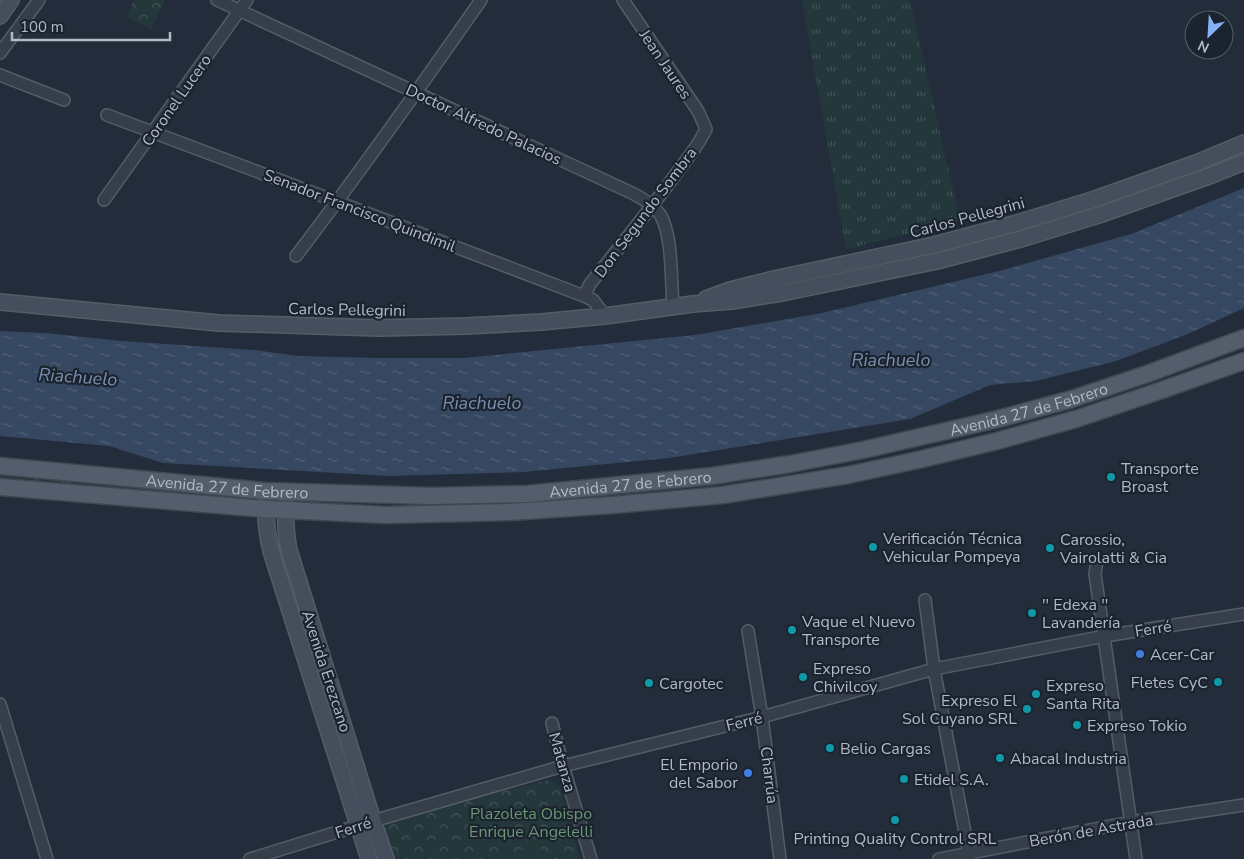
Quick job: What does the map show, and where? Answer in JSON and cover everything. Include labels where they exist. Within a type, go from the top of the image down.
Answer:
[{"type":"main road","points":[[0,16],[11,0]]},
{"type":"main road","name":"Carlos Pellegrini","points":[[693,304],[730,290],[774,279],[934,245],[1017,223],[1095,199],[1196,163],[1244,143]]},
{"type":"main road","name":"Carlos Pellegrini","points":[[0,302],[219,323],[378,328],[541,322],[673,308],[693,304],[732,302],[937,261],[1021,239],[1099,215],[1244,162]]},
{"type":"main road","name":"Avenida 27 de Febrero","points":[[0,466],[265,491],[432,496],[527,494],[712,476],[863,450],[990,421],[1072,399],[1147,374],[1244,338]]},
{"type":"main road","name":"Avenida 27 de Febrero","points":[[0,487],[265,509],[386,515],[510,512],[723,495],[848,475],[997,441],[1076,419],[1244,361]]},
{"type":"main road","points":[[1072,399],[1076,419]]},
{"type":"main road","name":"Avenida Erezcano","points":[[265,491],[267,537],[271,552],[369,859]]},
{"type":"main road","name":"Avenida Erezcano","points":[[286,492],[286,535],[289,550],[386,859]]},
{"type":"street","points":[[0,53],[39,0]]},
{"type":"street","name":"Doctor Alfredo Palacios","points":[[217,0],[646,201],[659,214],[667,232],[673,308]]},
{"type":"street","name":"Coronel Lucero","points":[[104,200],[247,0]]},
{"type":"street","points":[[296,256],[338,202],[481,0]]},
{"type":"street","name":"Jean Jaures","points":[[623,0],[698,111],[706,129]]},
{"type":"street","points":[[0,75],[64,100]]},
{"type":"street","name":"Senador Francisco Quindimil","points":[[107,115],[584,296],[593,300],[605,316]]},
{"type":"street","name":"Don Segundo Sombra","points":[[584,296],[590,284],[652,206],[706,129]]},
{"type":"street","points":[[1097,561],[1095,574],[1136,859]]},
{"type":"street","points":[[925,600],[934,668],[969,856]]},
{"type":"street","name":"Ferré","points":[[250,859],[563,766],[762,717],[934,668],[1105,636],[1244,614]]},
{"type":"street","name":"Charrúa","points":[[748,631],[762,717],[780,859]]},
{"type":"street","points":[[0,704],[47,859]]},
{"type":"street","name":"Matanza","points":[[552,723],[591,859]]},
{"type":"street","name":"Berón de Astrada","points":[[939,859],[969,856],[1130,822],[1244,805]]},
{"type":"green space","points":[[134,0],[165,0],[151,29],[126,17]]},
{"type":"green space","points":[[802,0],[910,0],[960,221],[846,249]]},
{"type":"green space","points":[[0,471],[249,497],[248,501],[0,482]]},
{"type":"green space","name":"Plazoleta Obispo Enrique Angelelli","points":[[549,780],[560,786],[580,859],[393,859],[383,830],[389,819]]},
{"type":"green space","points":[[540,846],[544,859],[489,859]]},
{"type":"water","name":"Riachuelo","points":[[1244,188],[1244,308],[1188,334],[1116,361],[1036,381],[990,385],[910,419],[669,458],[523,472],[389,476],[163,463],[109,446],[0,436],[0,331],[254,350],[299,356],[379,358],[464,358],[695,335],[822,313],[999,271],[1131,234]]},
{"type":"place","name":"Transporte Broast","points":[[1111,477]]},
{"type":"place","name":"Verificación Técnica Vehicular Pompeya","points":[[873,547]]},
{"type":"place","name":"Carossio, Vairolatti & Cia","points":[[1050,548]]},
{"type":"place","name":"'' Edexa '' Lavandería","points":[[1032,613]]},
{"type":"place","name":"Vaque el Nuevo Transporte","points":[[792,630]]},
{"type":"place","name":"Acer-Car","points":[[1140,654]]},
{"type":"place","name":"Expreso Chivilcoy","points":[[803,677]]},
{"type":"place","name":"Fletes CyC","points":[[1218,682]]},
{"type":"place","name":"Cargotec","points":[[649,683]]},
{"type":"place","name":"Expreso Santa Rita","points":[[1036,694]]},
{"type":"place","name":"Expreso El Sol Cuyano SRL","points":[[1027,709]]},
{"type":"place","name":"Expreso Tokio","points":[[1077,725]]},
{"type":"place","name":"Belio Cargas","points":[[830,748]]},
{"type":"place","name":"Abacal Industria","points":[[1000,758]]},
{"type":"place","name":"El Emporio del Sabor","points":[[748,773]]},
{"type":"place","name":"Etidel S.A.","points":[[904,779]]},
{"type":"place","name":"Printing Quality Control SRL","points":[[895,820]]}]
